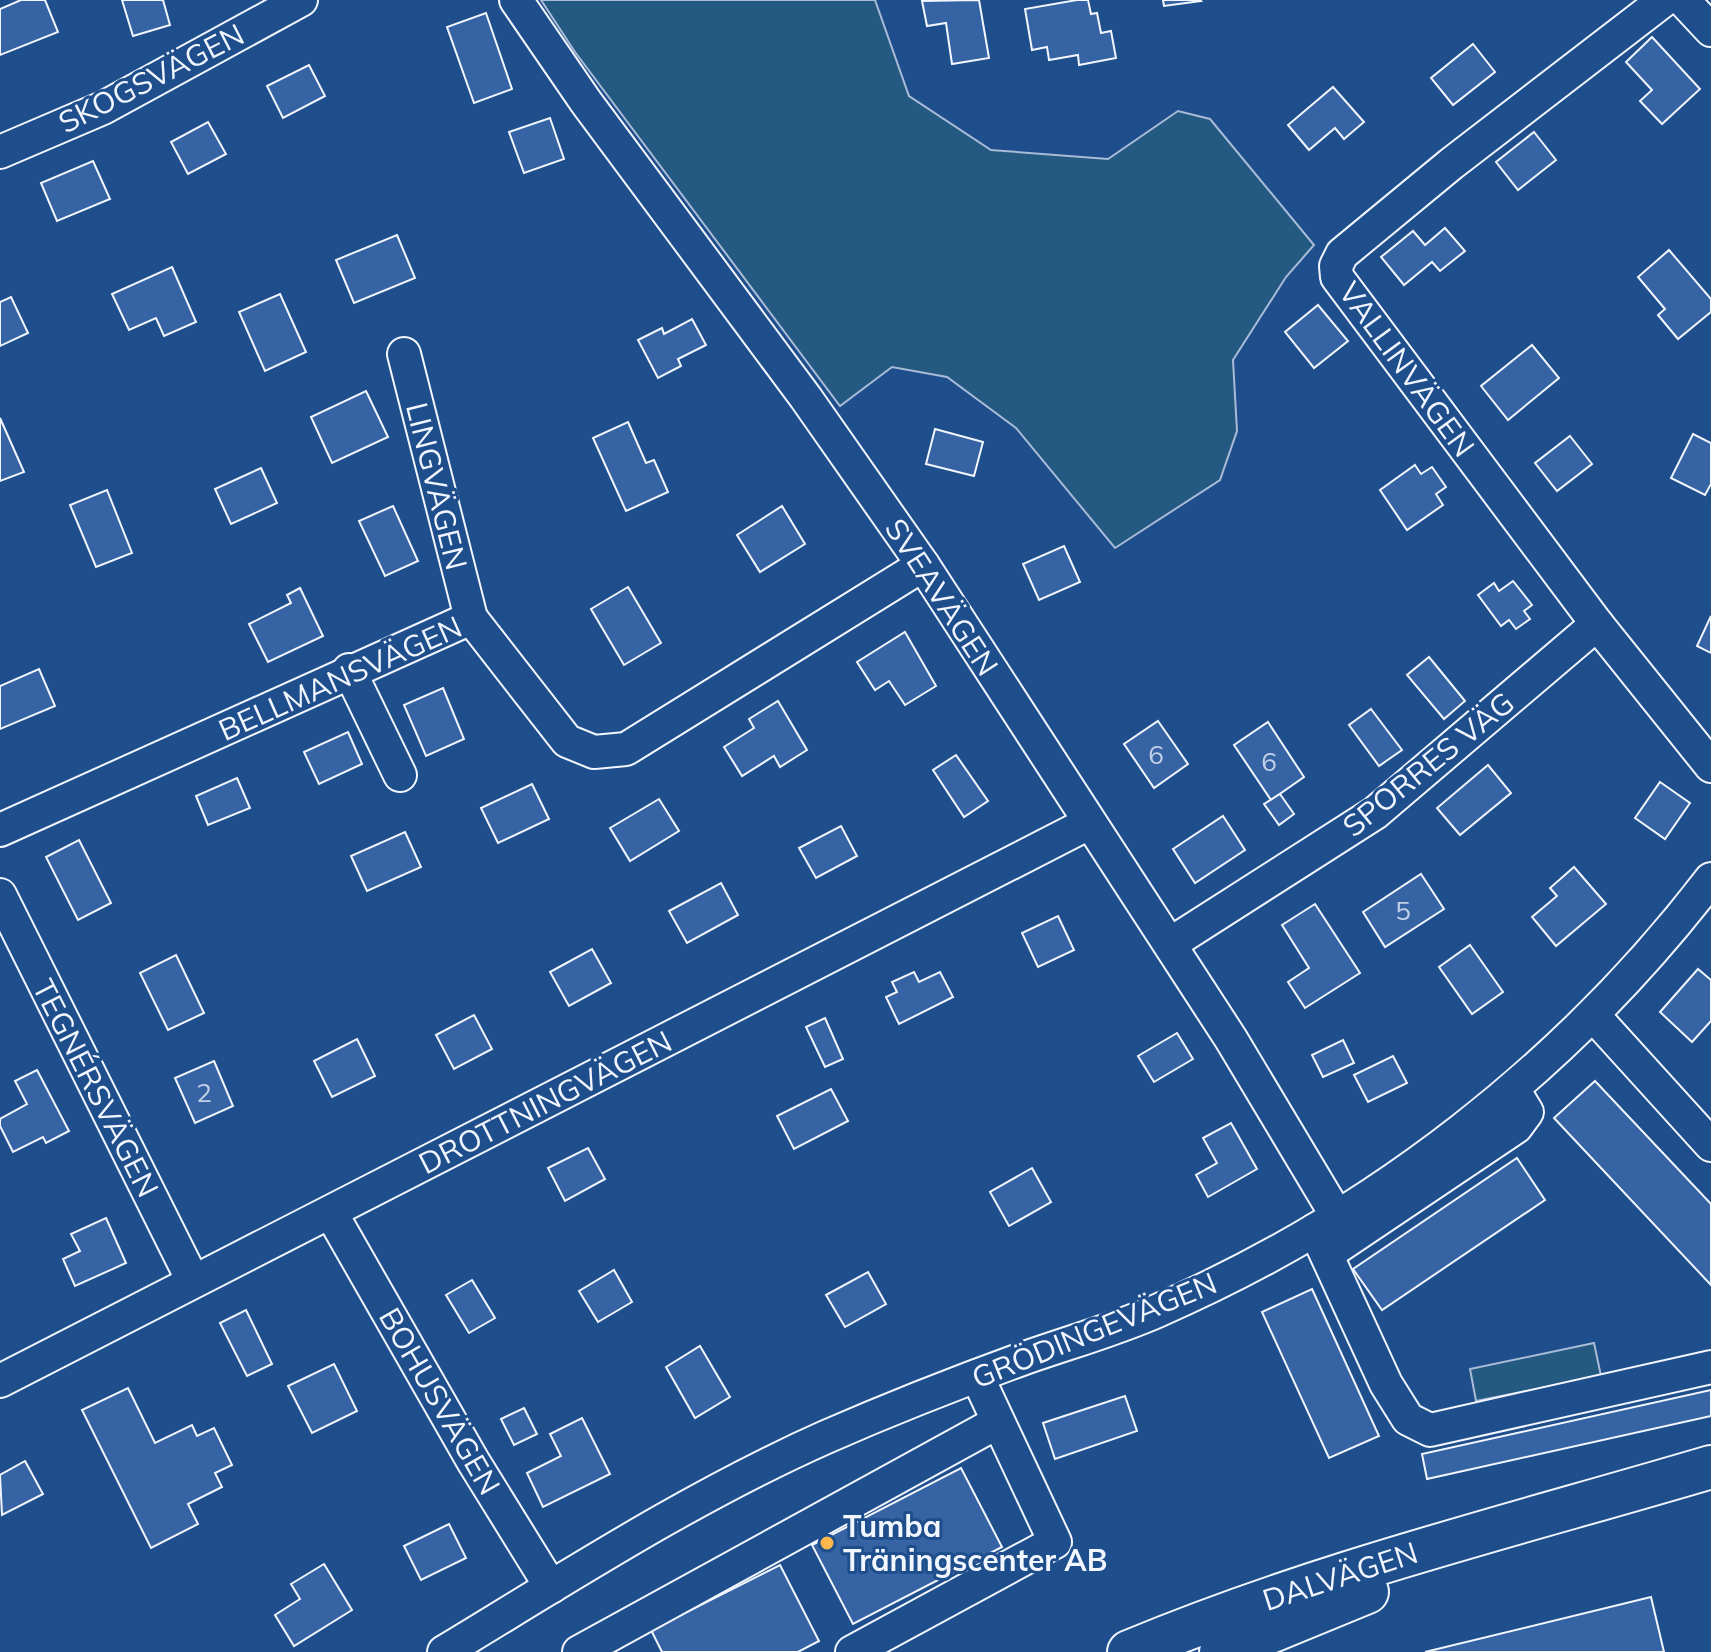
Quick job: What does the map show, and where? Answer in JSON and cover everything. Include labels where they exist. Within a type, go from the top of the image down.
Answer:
[{"type":"main road","name":"DALVÄGEN","points":[[1129,1652],[1212,1617],[1327,1578],[1711,1467]]},
{"type":"main road","name":"DALVÄGEN","points":[[1221,1652],[1556,1513]]},
{"type":"street","name":"SKOGSVÄGEN","points":[[0,152],[103,108],[301,0]]},
{"type":"street","name":"SVEAVÄGEN","points":[[516,0],[923,565],[1292,1137],[1386,1384],[1408,1419],[1430,1430],[1711,1367]]},
{"type":"street","name":"VALLINVÄGEN","points":[[1664,0],[1451,164],[1342,254],[1336,266],[1337,277],[1597,624],[1711,766]]},
{"type":"street","points":[[1683,0],[1711,30]]},
{"type":"street","name":"LINGVÄGEN","points":[[404,354],[471,618]]},
{"type":"street","name":"BELLMANSVÄGEN","points":[[0,830],[349,670],[471,618],[567,741],[594,752],[626,749],[923,565]]},
{"type":"street","name":"SPORRES VÄG","points":[[1170,944],[1375,813],[1597,624]]},
{"type":"street","points":[[349,670],[400,775]]},
{"type":"street","name":"DROTTNINGVÄGEN","points":[[0,1381],[1089,823]]},
{"type":"street","name":"GRÖDINGEVÄGEN","points":[[444,1652],[724,1488],[799,1450],[977,1376],[1155,1312],[1326,1233],[1513,1089],[1593,1015],[1671,931],[1711,879]]},
{"type":"street","name":"TEGNÉRSVÄGEN","points":[[1,900],[193,1281]]},
{"type":"street","points":[[1593,1015],[1711,1145]]},
{"type":"street","name":"BOHUSVÄGEN","points":[[331,1213],[437,1392],[473,1461],[551,1587]]},
{"type":"street","points":[[852,1652],[1055,1542],[977,1376]]},
{"type":"street","points":[[579,1652],[998,1422]]},
{"type":"shaded area","points":[[541,0],[875,0],[909,96],[991,150],[1108,159],[1178,111],[1210,119],[1314,245],[1286,277],[1233,360],[1237,431],[1220,480],[1115,548],[1016,428],[947,377],[892,367],[840,406],[575,52]]},
{"type":"shaded area","points":[[1594,1343],[1601,1376],[1476,1401],[1470,1369]]},
{"type":"building","points":[[21,0],[45,0],[58,32],[0,55],[0,9]]},
{"type":"building","points":[[122,0],[163,0],[170,25],[133,36]]},
{"type":"building","points":[[979,0],[989,58],[952,64],[946,23],[927,26],[922,1]]},
{"type":"building","points":[[1088,0],[1091,14],[1097,13],[1101,33],[1111,31],[1116,58],[1079,65],[1078,55],[1049,60],[1047,47],[1032,50],[1025,9]]},
{"type":"building","points":[[1163,0],[1200,0],[1201,1],[1164,6]]},
{"type":"building","points":[[486,13],[512,89],[474,103],[447,27]]},
{"type":"building","points":[[1652,37],[1700,89],[1662,124],[1640,101],[1652,90],[1626,62]]},
{"type":"building","points":[[1473,44],[1495,72],[1453,105],[1431,78]]},
{"type":"building","points":[[309,65],[325,96],[283,118],[267,86]]},
{"type":"building","points":[[1333,87],[1364,122],[1344,139],[1335,128],[1309,150],[1288,125]]},
{"type":"building","points":[[550,118],[564,159],[524,173],[509,132]]},
{"type":"building","points":[[208,122],[226,154],[188,174],[171,142]]},
{"type":"building","points":[[1534,132],[1556,160],[1518,190],[1496,162]]},
{"type":"building","points":[[93,161],[110,199],[57,221],[41,183]]},
{"type":"building","points":[[1445,228],[1465,251],[1440,271],[1432,262],[1404,285],[1381,257],[1413,231],[1425,245]]},
{"type":"building","points":[[397,235],[415,278],[354,303],[336,260]]},
{"type":"building","points":[[1669,250],[1711,299],[1711,312],[1678,339],[1658,315],[1665,309],[1638,277]]},
{"type":"building","points":[[172,267],[196,322],[164,336],[156,318],[129,330],[112,294]]},
{"type":"building","points":[[280,294],[306,352],[265,371],[239,312]]},
{"type":"building","points":[[11,297],[28,333],[0,346],[0,302]]},
{"type":"building","points":[[1318,305],[1348,341],[1314,368],[1285,332]]},
{"type":"building","points":[[692,319],[706,345],[678,359],[681,366],[658,378],[638,340],[662,328],[664,334]]},
{"type":"building","points":[[1532,345],[1559,378],[1508,420],[1481,386]]},
{"type":"building","points":[[366,391],[388,437],[332,463],[311,417]]},
{"type":"building","points":[[0,418],[24,472],[0,481]]},
{"type":"building","points":[[628,422],[646,463],[654,460],[668,492],[626,511],[593,438]]},
{"type":"building","points":[[935,429],[983,442],[974,476],[926,464]]},
{"type":"building","points":[[1693,434],[1711,443],[1711,484],[1705,495],[1671,478]]},
{"type":"building","points":[[1570,436],[1592,464],[1557,491],[1535,463]]},
{"type":"building","points":[[1415,465],[1421,474],[1432,467],[1446,487],[1436,494],[1443,505],[1407,530],[1380,490]]},
{"type":"building","points":[[261,468],[277,503],[231,524],[215,489]]},
{"type":"building","points":[[107,490],[132,553],[96,567],[70,505]]},
{"type":"building","points":[[393,506],[418,561],[385,576],[359,521]]},
{"type":"building","points":[[782,506],[805,544],[760,572],[737,535]]},
{"type":"building","points":[[1064,546],[1080,582],[1039,600],[1023,564]]},
{"type":"building","points":[[1513,581],[1532,605],[1524,611],[1530,619],[1516,629],[1509,620],[1501,626],[1478,595],[1494,583],[1499,591]]},
{"type":"building","points":[[628,587],[661,643],[624,665],[591,609]]},
{"type":"building","points":[[300,588],[323,636],[268,662],[249,624],[291,603],[287,595]]},
{"type":"building","points":[[1711,616],[1711,653],[1697,646]]},
{"type":"building","points":[[905,632],[936,686],[905,705],[889,681],[875,690],[857,662]]},
{"type":"building","points":[[1429,657],[1465,701],[1444,719],[1407,675]]},
{"type":"building","points":[[39,669],[55,706],[0,729],[0,686]]},
{"type":"building","points":[[443,688],[464,739],[426,756],[404,705]]},
{"type":"building","points":[[778,701],[807,750],[780,767],[774,756],[742,776],[724,747],[754,728],[749,719]]},
{"type":"building","points":[[1371,709],[1402,750],[1379,766],[1349,725]]},
{"type":"building","points":[[1158,721],[1188,764],[1154,788],[1124,744]]},
{"type":"building","points":[[1268,722],[1304,777],[1271,800],[1234,745]]},
{"type":"building","points":[[348,732],[362,764],[319,784],[304,752]]},
{"type":"building","points":[[956,755],[988,801],[964,817],[933,770]]},
{"type":"building","points":[[1488,765],[1511,793],[1460,835],[1437,808]]},
{"type":"building","points":[[237,778],[250,808],[208,825],[196,796]]},
{"type":"building","points":[[1660,782],[1690,803],[1665,839],[1635,818]]},
{"type":"building","points":[[532,784],[549,819],[498,843],[481,808]]},
{"type":"building","points":[[1280,794],[1294,814],[1279,825],[1264,804]]},
{"type":"building","points":[[659,799],[679,831],[630,861],[610,828]]},
{"type":"building","points":[[1223,816],[1245,850],[1195,883],[1173,849]]},
{"type":"building","points":[[841,826],[857,856],[816,878],[799,848]]},
{"type":"building","points":[[405,832],[421,867],[367,891],[351,856]]},
{"type":"building","points":[[79,840],[111,903],[78,920],[46,857]]},
{"type":"building","points":[[1574,867],[1606,904],[1556,946],[1532,917],[1557,896],[1550,888]]},
{"type":"building","points":[[1421,874],[1444,909],[1385,947],[1363,912]]},
{"type":"building","points":[[721,883],[738,915],[687,943],[669,911]]},
{"type":"building","points":[[1315,904],[1360,973],[1305,1008],[1288,982],[1309,968],[1282,925]]},
{"type":"building","points":[[1058,916],[1074,950],[1038,967],[1022,933]]},
{"type":"building","points":[[1470,945],[1503,992],[1472,1014],[1439,967]]},
{"type":"building","points":[[592,949],[611,983],[569,1006],[550,972]]},
{"type":"building","points":[[176,955],[204,1013],[168,1030],[140,973]]},
{"type":"building","points":[[1698,969],[1711,980],[1711,1021],[1692,1042],[1660,1012]]},
{"type":"building","points":[[914,972],[919,982],[940,972],[953,997],[899,1024],[886,997],[897,992],[892,982]]},
{"type":"building","points":[[474,1015],[492,1049],[454,1069],[436,1035]]},
{"type":"building","points":[[825,1018],[843,1059],[825,1067],[806,1027]]},
{"type":"building","points":[[1177,1033],[1193,1059],[1154,1082],[1138,1056]]},
{"type":"building","points":[[357,1039],[375,1076],[332,1097],[314,1061]]},
{"type":"building","points":[[1343,1040],[1354,1063],[1323,1077],[1312,1055]]},
{"type":"building","points":[[1393,1056],[1407,1083],[1368,1102],[1354,1075]]},
{"type":"building","points":[[214,1061],[233,1106],[195,1123],[175,1078]]},
{"type":"building","points":[[37,1070],[69,1131],[46,1143],[43,1137],[13,1152],[0,1126],[0,1119],[27,1104],[15,1081]]},
{"type":"building","points":[[1595,1081],[1711,1204],[1711,1285],[1554,1118]]},
{"type":"building","points":[[831,1089],[848,1121],[794,1149],[777,1116]]},
{"type":"building","points":[[1231,1123],[1257,1169],[1208,1197],[1196,1175],[1217,1163],[1203,1138]]},
{"type":"building","points":[[588,1148],[605,1179],[565,1201],[548,1168]]},
{"type":"building","points":[[1517,1158],[1545,1200],[1382,1310],[1353,1269]]},
{"type":"building","points":[[1032,1168],[1051,1202],[1009,1226],[990,1192]]},
{"type":"building","points":[[106,1218],[126,1263],[75,1286],[63,1259],[80,1251],[71,1234]]},
{"type":"building","points":[[614,1270],[632,1302],[598,1322],[579,1291]]},
{"type":"building","points":[[868,1272],[886,1304],[845,1327],[826,1295]]},
{"type":"building","points":[[472,1280],[495,1318],[469,1333],[446,1295]]},
{"type":"building","points":[[1312,1289],[1379,1436],[1329,1458],[1262,1312]]},
{"type":"building","points":[[246,1310],[272,1364],[247,1376],[220,1323]]},
{"type":"building","points":[[700,1346],[730,1397],[695,1418],[666,1367]]},
{"type":"building","points":[[334,1364],[357,1411],[312,1433],[288,1386]]},
{"type":"building","points":[[128,1388],[155,1443],[192,1425],[197,1436],[214,1428],[232,1465],[215,1473],[222,1487],[188,1504],[198,1524],[151,1548],[82,1410]]},
{"type":"building","points":[[1711,1390],[1711,1416],[1427,1479],[1422,1454]]},
{"type":"building","points":[[1125,1396],[1137,1431],[1055,1459],[1043,1423]]},
{"type":"building","points":[[524,1408],[537,1434],[514,1445],[501,1419]]},
{"type":"building","points":[[582,1418],[610,1474],[543,1507],[527,1473],[561,1456],[550,1434]]},
{"type":"building","points":[[25,1461],[43,1494],[2,1515],[0,1475]]},
{"type":"building","points":[[961,1468],[1002,1547],[853,1624],[812,1545]]},
{"type":"building","points":[[449,1524],[466,1558],[421,1580],[404,1546]]},
{"type":"building","points":[[324,1564],[352,1610],[294,1646],[275,1615],[300,1599],[291,1584]]},
{"type":"building","points":[[780,1565],[819,1641],[798,1652],[662,1652],[651,1630]]},
{"type":"building","points":[[1651,1597],[1664,1652],[1425,1652]]},
{"type":"place","name":"Tumba Träningscenter AB","points":[[827,1543]]}]
